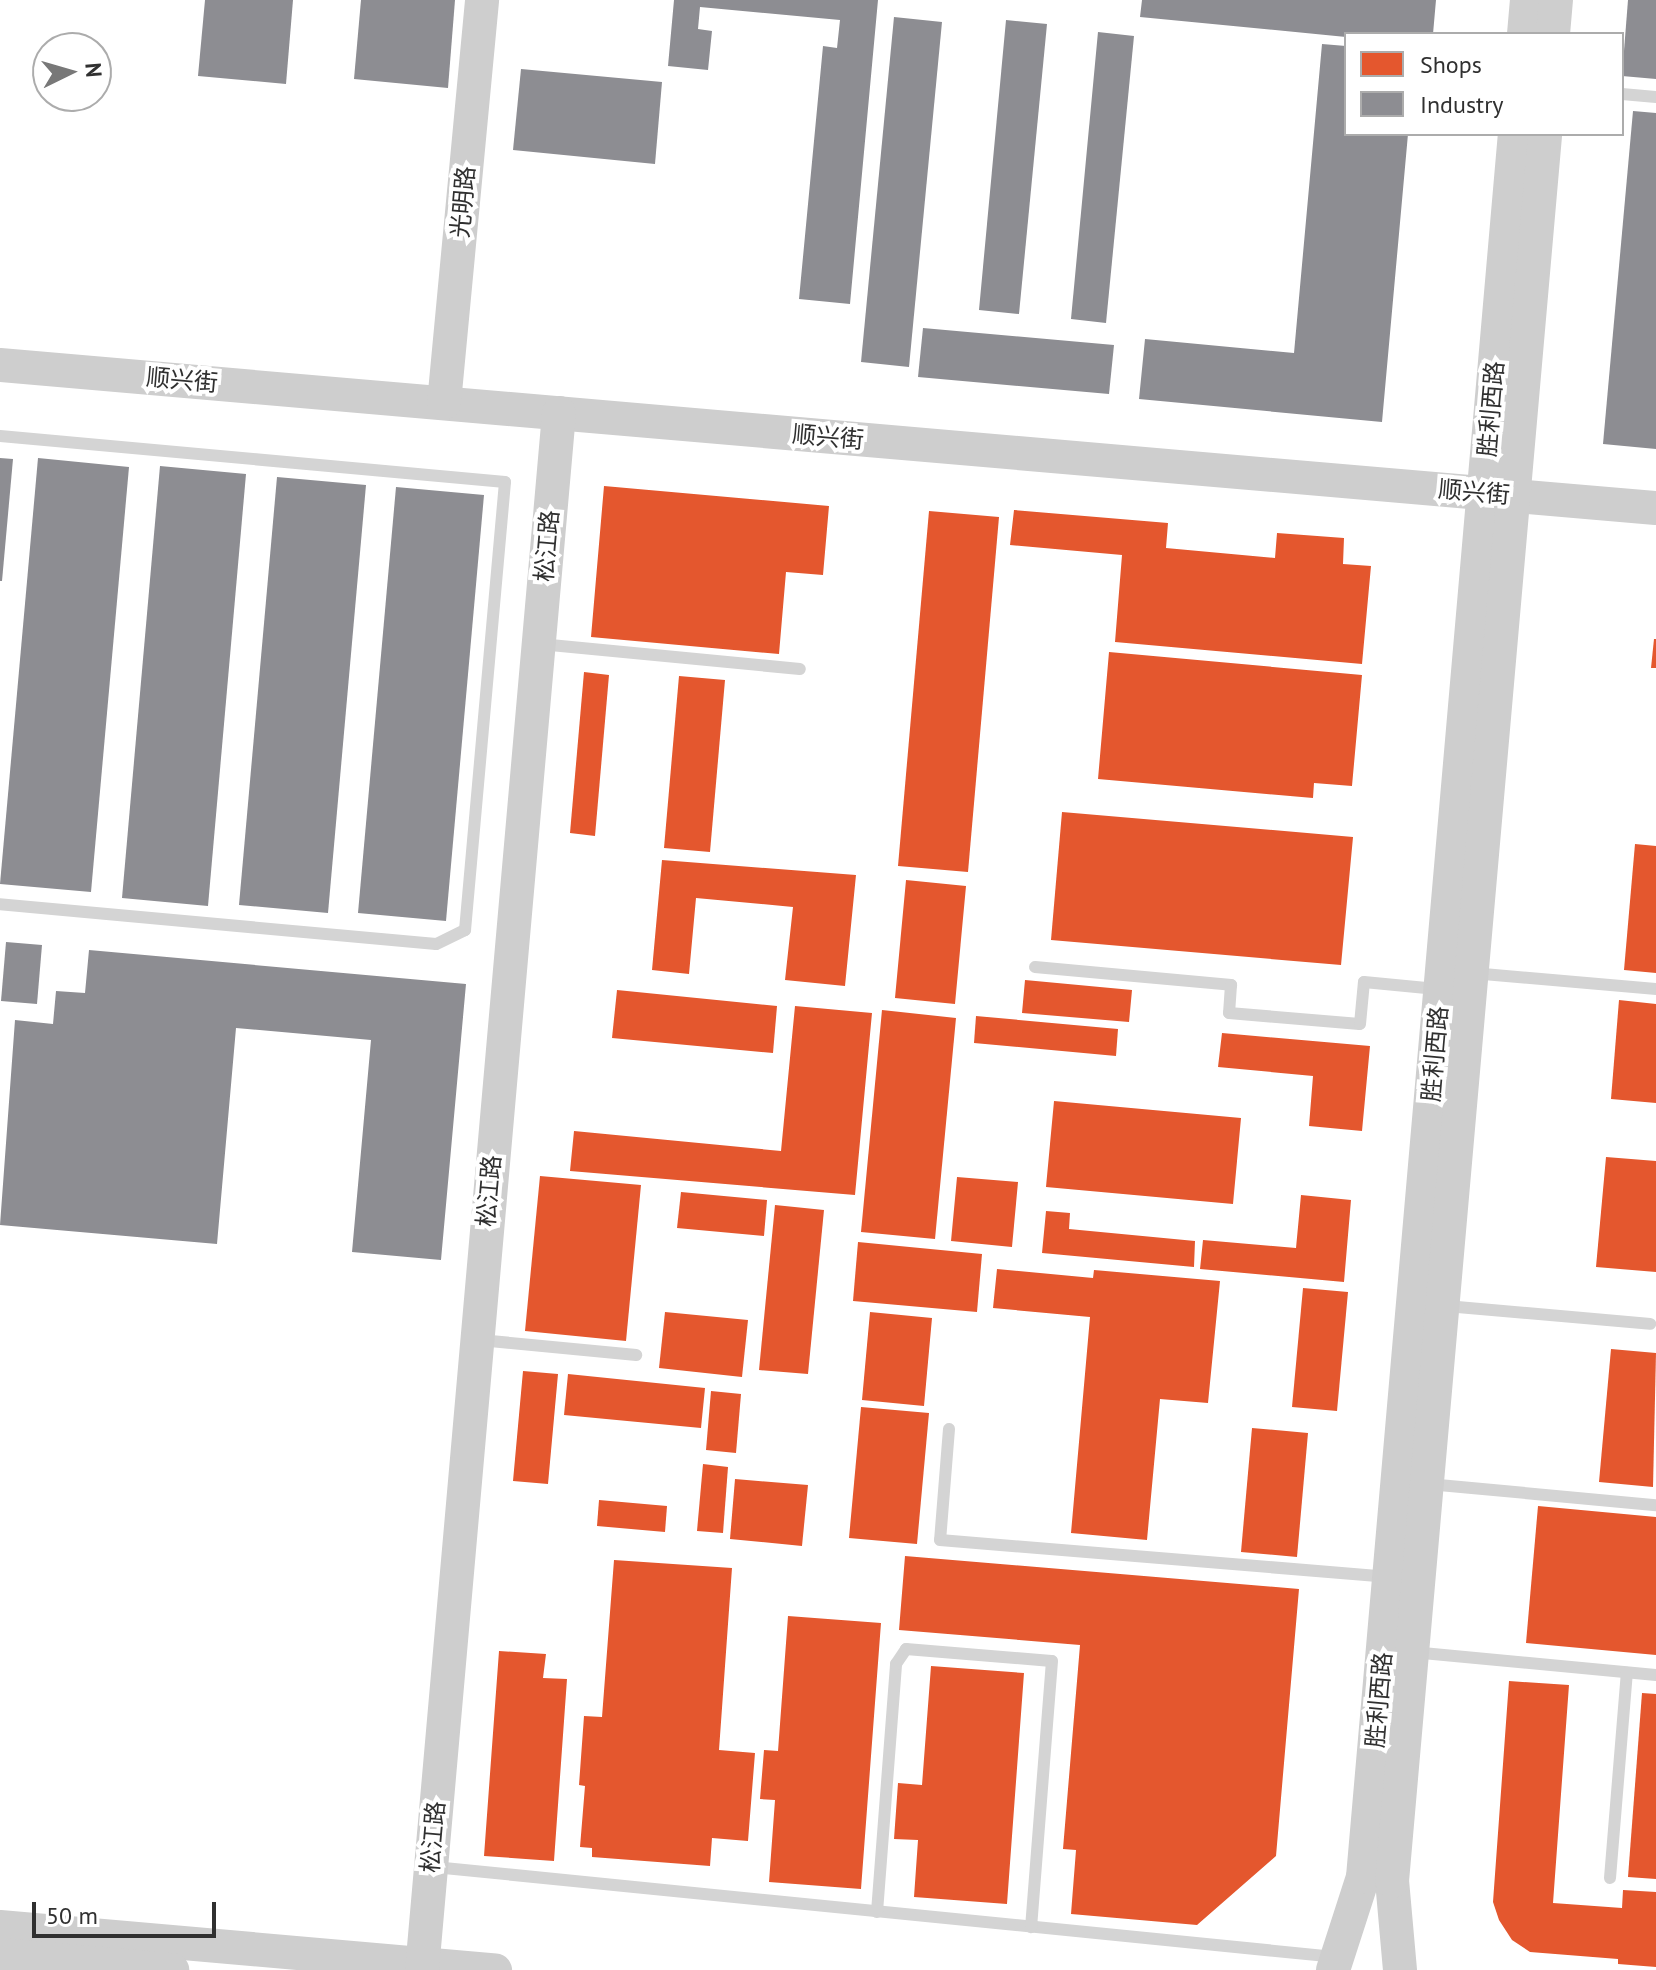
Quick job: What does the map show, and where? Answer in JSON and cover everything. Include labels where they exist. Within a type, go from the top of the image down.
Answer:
[{"type":"main road","name":"光明路","points":[[444,403],[482,0]]},
{"type":"main road","points":[[1524,32],[1527,0]]},
{"type":"main road","points":[[1553,32],[1556,0]]},
{"type":"main road","name":"胜利西路","points":[[1400,1970],[1392,1881],[1471,973],[1515,136]]},
{"type":"main road","name":"胜利西路","points":[[1335,1964],[1363,1877],[1441,989],[1498,494],[1545,136]]},
{"type":"main road","name":"顺兴街","points":[[0,365],[1656,508]]},
{"type":"main road","name":"松江路","points":[[422,1967],[559,413]]},
{"type":"main road","points":[[0,1927],[422,1967],[495,1970]]},
{"type":"main road","points":[[0,1955],[172,1970]]},
{"type":"lane","points":[[1624,94],[1656,97]]},
{"type":"lane","points":[[0,436],[505,482],[465,930],[436,944],[0,904]]},
{"type":"lane","points":[[538,644],[800,669]]},
{"type":"lane","points":[[1035,967],[1231,985],[1229,1013],[1360,1024],[1364,982],[1441,989]]},
{"type":"lane","points":[[1471,973],[1656,989]]},
{"type":"lane","points":[[1442,1305],[1650,1324]]},
{"type":"lane","points":[[476,1339],[636,1355]]},
{"type":"lane","points":[[949,1429],[940,1540],[1389,1578]]},
{"type":"lane","points":[[1426,1484],[1656,1505]]},
{"type":"lane","points":[[877,1912],[896,1664],[906,1649],[1052,1661],[1031,1927]]},
{"type":"lane","points":[[1412,1652],[1656,1675]]},
{"type":"lane","points":[[1610,1878],[1627,1673]]},
{"type":"lane","points":[[431,1867],[1031,1927],[1335,1964]]},
{"type":"building: Shops","points":[[604,486],[829,506],[823,575],[786,572],[779,654],[591,637]]},
{"type":"building: Shops","points":[[1014,510],[1168,523],[1166,548],[1275,558],[1277,533],[1344,538],[1343,564],[1371,566],[1362,664],[1115,642],[1122,555],[1010,545]]},
{"type":"building: Shops","points":[[929,511],[999,517],[968,872],[898,866]]},
{"type":"building: Shops","points":[[1654,639],[1656,668],[1651,668]]},
{"type":"building: Shops","points":[[1109,652],[1362,675],[1352,786],[1314,783],[1313,798],[1098,779]]},
{"type":"building: Shops","points":[[584,672],[609,675],[595,836],[570,833]]},
{"type":"building: Shops","points":[[679,676],[725,680],[710,852],[664,848]]},
{"type":"building: Shops","points":[[1062,812],[1353,837],[1341,965],[1051,940]]},
{"type":"building: Shops","points":[[1635,844],[1656,846],[1656,973],[1624,970]]},
{"type":"building: Shops","points":[[662,860],[856,875],[845,986],[785,980],[793,907],[696,898],[689,974],[652,970]]},
{"type":"building: Shops","points":[[906,880],[966,886],[955,1004],[895,998]]},
{"type":"building: Shops","points":[[1025,980],[1132,990],[1129,1022],[1022,1013]]},
{"type":"building: Shops","points":[[617,990],[777,1006],[773,1053],[612,1038]]},
{"type":"building: Shops","points":[[1619,1000],[1656,1004],[1656,1103],[1611,1099]]},
{"type":"building: Shops","points":[[795,1006],[872,1013],[855,1195],[570,1171],[574,1131],[781,1151]]},
{"type":"building: Shops","points":[[882,1010],[956,1018],[935,1239],[861,1232]]},
{"type":"building: Shops","points":[[976,1016],[1118,1029],[1116,1056],[974,1043]]},
{"type":"building: Shops","points":[[1222,1033],[1370,1046],[1362,1131],[1309,1126],[1313,1076],[1218,1067]]},
{"type":"building: Shops","points":[[1054,1101],[1241,1118],[1233,1204],[1046,1187]]},
{"type":"building: Shops","points":[[1606,1157],[1656,1161],[1656,1272],[1596,1267]]},
{"type":"building: Shops","points":[[540,1176],[641,1185],[626,1341],[525,1331]]},
{"type":"building: Shops","points":[[957,1177],[1018,1182],[1012,1247],[951,1241]]},
{"type":"building: Shops","points":[[681,1192],[767,1200],[764,1236],[677,1228]]},
{"type":"building: Shops","points":[[1301,1195],[1351,1200],[1344,1282],[1200,1269],[1203,1240],[1296,1248]]},
{"type":"building: Shops","points":[[775,1205],[824,1210],[808,1374],[759,1370]]},
{"type":"building: Shops","points":[[1046,1211],[1070,1213],[1069,1229],[1195,1241],[1194,1267],[1042,1253]]},
{"type":"building: Shops","points":[[858,1242],[982,1254],[977,1312],[853,1301]]},
{"type":"building: Shops","points":[[997,1269],[1093,1278],[1094,1270],[1220,1281],[1208,1403],[1160,1399],[1147,1540],[1071,1533],[1090,1317],[993,1308]]},
{"type":"building: Shops","points":[[1303,1288],[1348,1292],[1337,1411],[1292,1407]]},
{"type":"building: Shops","points":[[665,1312],[748,1320],[742,1377],[659,1368]]},
{"type":"building: Shops","points":[[870,1312],[932,1318],[924,1406],[862,1400]]},
{"type":"building: Shops","points":[[1611,1349],[1656,1353],[1653,1487],[1599,1482]]},
{"type":"building: Shops","points":[[523,1371],[558,1374],[548,1484],[513,1481]]},
{"type":"building: Shops","points":[[568,1374],[705,1388],[701,1428],[564,1415]]},
{"type":"building: Shops","points":[[711,1391],[741,1394],[736,1453],[706,1450]]},
{"type":"building: Shops","points":[[861,1407],[929,1413],[917,1544],[849,1538]]},
{"type":"building: Shops","points":[[1252,1428],[1308,1433],[1297,1557],[1241,1552]]},
{"type":"building: Shops","points":[[703,1464],[728,1467],[723,1533],[697,1531]]},
{"type":"building: Shops","points":[[735,1479],[808,1485],[802,1546],[730,1539]]},
{"type":"building: Shops","points":[[599,1500],[667,1506],[665,1532],[597,1526]]},
{"type":"building: Shops","points":[[1538,1506],[1656,1517],[1656,1655],[1526,1643]]},
{"type":"building: Shops","points":[[905,1556],[1299,1589],[1276,1856],[1197,1925],[1071,1914],[1076,1850],[1063,1849],[1080,1645],[899,1630]]},
{"type":"building: Shops","points":[[614,1560],[732,1568],[719,1750],[755,1753],[748,1841],[712,1838],[710,1866],[592,1857],[592,1848],[580,1847],[585,1786],[579,1785],[584,1716],[602,1717]]},
{"type":"building: Shops","points":[[788,1616],[881,1623],[861,1889],[769,1882],[775,1800],[760,1799],[764,1750],[778,1751]]},
{"type":"building: Shops","points":[[499,1651],[546,1654],[543,1678],[567,1679],[554,1861],[484,1856]]},
{"type":"building: Shops","points":[[931,1666],[1024,1673],[1007,1904],[914,1897],[918,1840],[894,1839],[898,1783],[922,1785]]},
{"type":"building: Shops","points":[[1509,1681],[1569,1685],[1553,1903],[1622,1908],[1623,1890],[1656,1892],[1656,1967],[1618,1964],[1618,1959],[1530,1952],[1512,1940],[1499,1920],[1493,1902]]},
{"type":"building: Shops","points":[[1642,1693],[1656,1694],[1656,1879],[1628,1877]]},
{"type":"building: Industry","points":[[205,0],[293,0],[286,84],[198,76]]},
{"type":"building: Industry","points":[[361,0],[455,0],[448,88],[354,79]]},
{"type":"building: Industry","points":[[674,0],[878,0],[850,304],[799,299],[823,46],[837,48],[840,20],[700,7],[698,29],[712,31],[708,70],[668,66]]},
{"type":"building: Industry","points":[[1142,0],[1436,0],[1433,32],[1344,32],[1344,37],[1140,17]]},
{"type":"building: Industry","points":[[1628,0],[1656,0],[1656,79],[1624,76]]},
{"type":"building: Industry","points":[[894,17],[942,22],[909,367],[861,362]]},
{"type":"building: Industry","points":[[1006,20],[1047,24],[1019,314],[979,310]]},
{"type":"building: Industry","points":[[1098,32],[1134,36],[1106,323],[1071,319]]},
{"type":"building: Industry","points":[[1322,44],[1344,46],[1344,136],[1408,136],[1382,422],[1139,399],[1145,339],[1294,353]]},
{"type":"building: Industry","points":[[521,69],[662,82],[655,164],[513,150]]},
{"type":"building: Industry","points":[[1633,111],[1656,113],[1656,449],[1603,444]]},
{"type":"building: Industry","points":[[923,328],[1114,345],[1109,394],[918,377]]},
{"type":"building: Industry","points":[[0,458],[13,459],[2,581],[0,581]]},
{"type":"building: Industry","points":[[38,458],[129,467],[91,892],[0,884]]},
{"type":"building: Industry","points":[[160,466],[246,474],[208,906],[122,898]]},
{"type":"building: Industry","points":[[277,477],[366,485],[328,913],[239,905]]},
{"type":"building: Industry","points":[[396,487],[484,495],[446,921],[358,913]]},
{"type":"building: Industry","points":[[6,942],[42,945],[37,1004],[1,1001]]},
{"type":"building: Industry","points":[[89,950],[466,984],[441,1260],[352,1252],[371,1040],[236,1028],[217,1244],[0,1225],[15,1020],[53,1024],[56,991],[85,993]]}]
